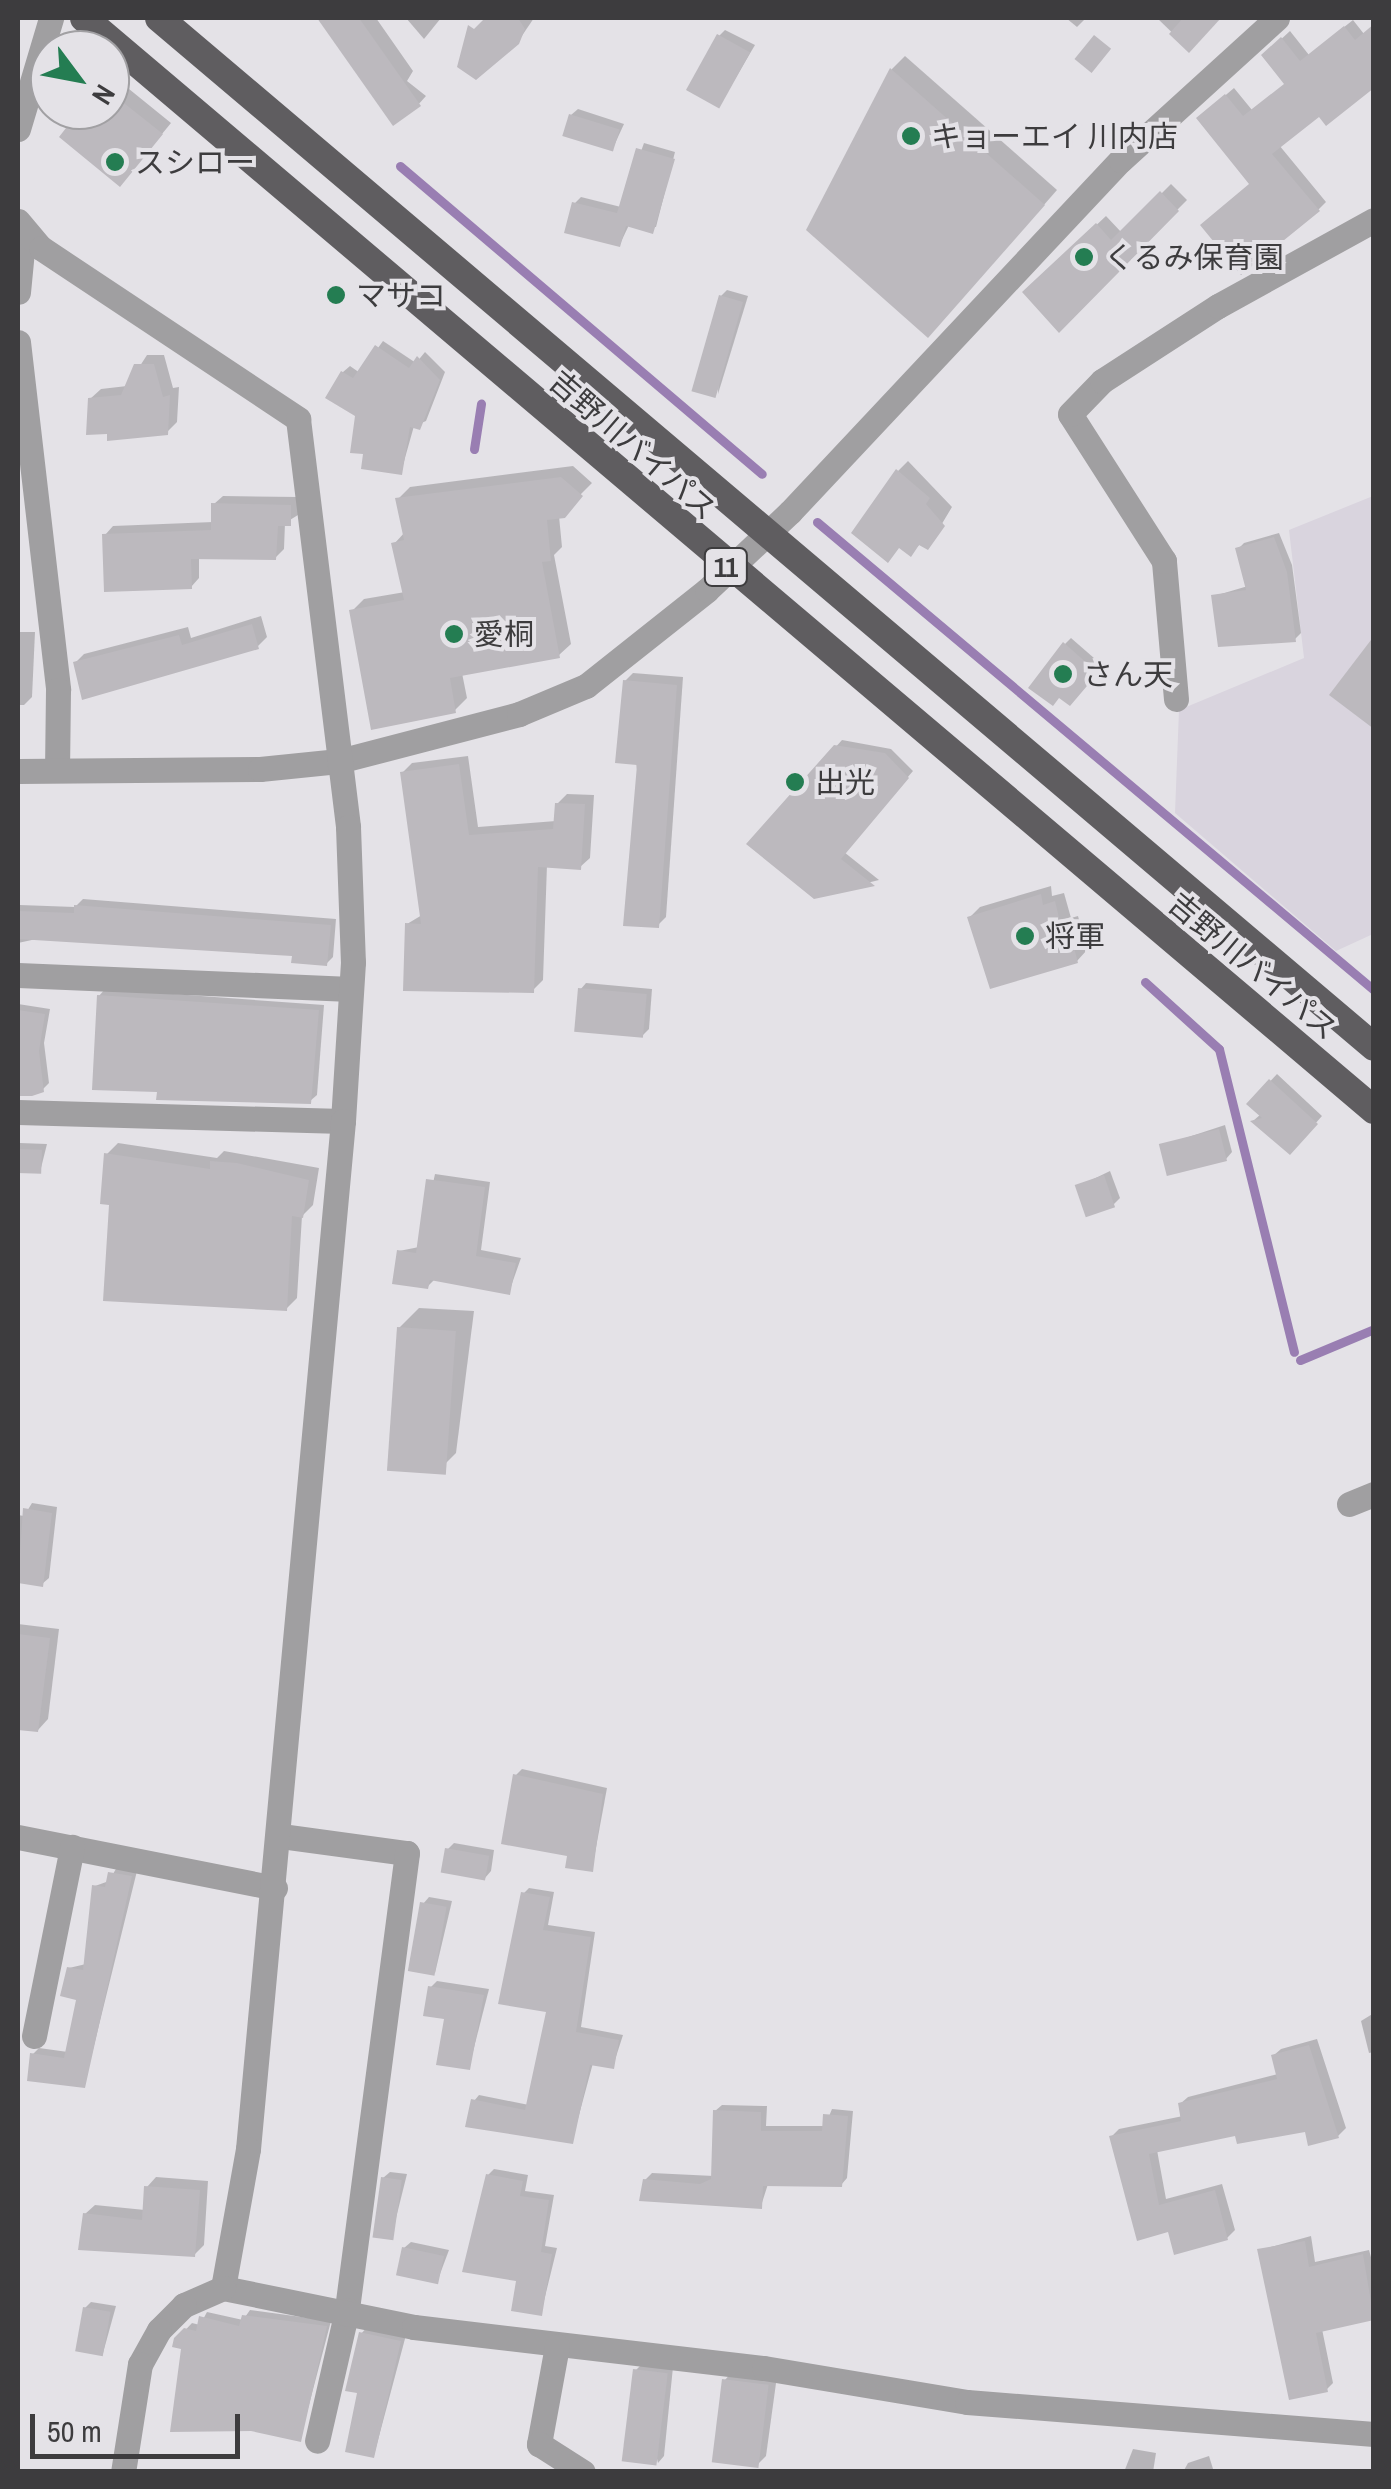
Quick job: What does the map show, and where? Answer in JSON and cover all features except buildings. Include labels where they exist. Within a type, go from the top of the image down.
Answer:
[{"type":"highway","name":"吉野川バイパス","points":[[84,18],[728,570],[1374,1110]]},
{"type":"highway","name":"吉野川バイパス","points":[[159,18],[1374,1047]]},
{"type":"street","points":[[18,129],[52,18]]},
{"type":"street","points":[[18,770],[339,762],[519,714],[586,686],[766,534],[1121,160],[1258,23]]},
{"type":"street","points":[[1176,698],[1164,562],[1070,414],[1102,381],[1218,306],[1374,220]]},
{"type":"street","points":[[18,292],[21,225]]},
{"type":"street","points":[[21,225],[41,248],[298,419],[348,828],[351,989],[343,1121],[281,1836],[248,2149],[223,2288]]},
{"type":"street","points":[[18,342],[58,690],[57,770]]},
{"type":"street","points":[[18,975],[351,989]]},
{"type":"street","points":[[18,1112],[343,1121]]},
{"type":"street","points":[[1349,1504],[1374,1494]]},
{"type":"street","points":[[18,1836],[274,1888]]},
{"type":"street","points":[[281,1836],[406,1854],[346,2310],[317,2441]]},
{"type":"street","points":[[34,2036],[72,1847]]},
{"type":"street","points":[[123,2472],[140,2364],[159,2330],[184,2304],[223,2288],[346,2310],[414,2327],[764,2368],[967,2402],[1374,2434]]},
{"type":"street","points":[[557,2346],[539,2444],[583,2472]]},
{"type":"shaded area","points":[[1373,496],[1373,934],[1336,951],[1175,813],[1179,710],[1304,658],[1289,530]]},
{"type":"waterway","points":[[400,166],[762,474]]},
{"type":"waterway","points":[[474,449],[481,404]]},
{"type":"waterway","points":[[817,522],[1374,990]]},
{"type":"waterway","points":[[1145,982],[1219,1049],[1294,1352]]},
{"type":"waterway","points":[[1300,1360],[1374,1329]]},
{"type":"place","name":"キョーエイ 川内店","points":[[911,136]]},
{"type":"place","name":"スシロー","points":[[115,162]]},
{"type":"place","name":"くるみ保育園","points":[[1084,257]]},
{"type":"place","name":"マサコ","points":[[336,295]]},
{"type":"place","name":"愛桐","points":[[454,634]]},
{"type":"place","name":"さん天","points":[[1063,674]]},
{"type":"place","name":"出光","points":[[795,782]]},
{"type":"place","name":"将軍","points":[[1025,936]]}]
